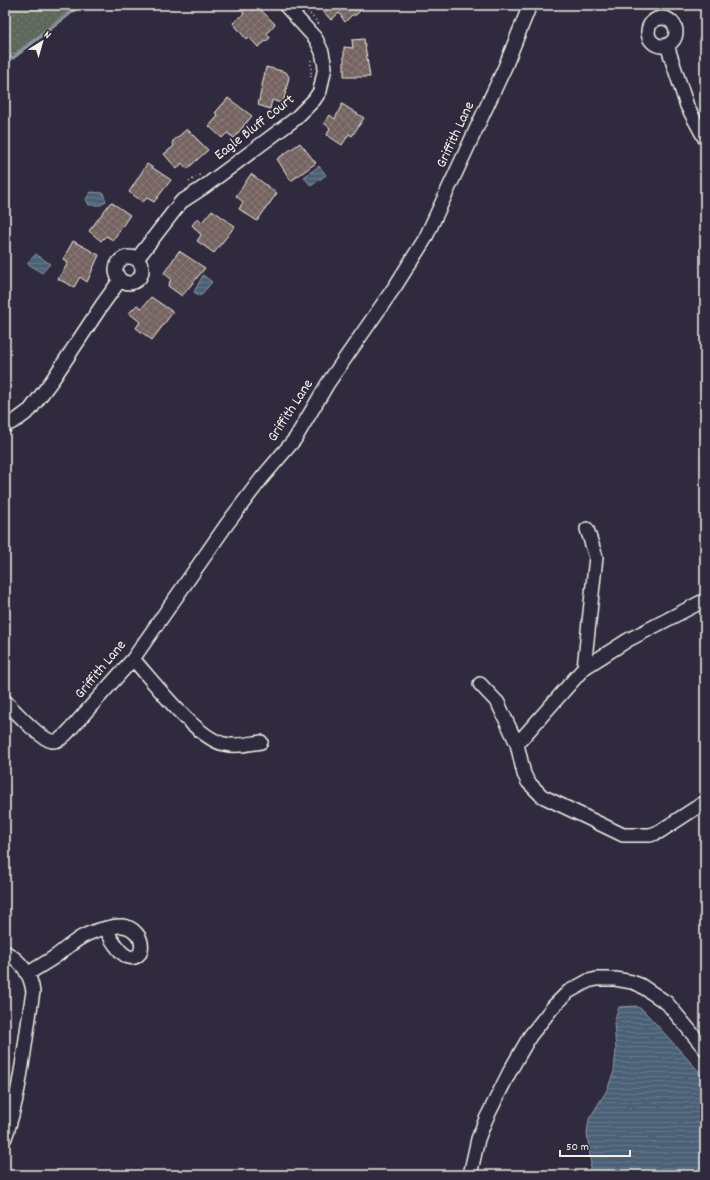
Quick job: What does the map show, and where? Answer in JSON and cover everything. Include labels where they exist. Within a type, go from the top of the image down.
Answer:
[{"type":"street","name":"Eagle Bluff Court","points":[[137,259],[181,202],[204,187],[296,119],[314,100],[320,91],[325,66],[322,52],[316,39],[285,5]]},
{"type":"street","name":"Griffith Lane","points":[[5,701],[42,736],[52,741],[60,739],[133,659],[227,524],[261,479],[295,439],[328,384],[424,239],[505,67],[530,5]]},
{"type":"street","points":[[667,45],[687,106],[705,139]]},
{"type":"street","points":[[125,257],[137,259],[143,270],[137,282],[128,284],[120,280],[116,274],[116,266],[118,262],[125,257]]},
{"type":"street","points":[[5,426],[30,410],[53,379],[120,280]]},
{"type":"street","points":[[584,668],[596,557],[587,529]]},
{"type":"street","points":[[516,744],[584,668],[628,640],[705,600]]},
{"type":"street","points":[[133,659],[194,727],[209,738],[223,744],[240,745],[261,742]]},
{"type":"street","points":[[480,684],[498,703],[516,744],[524,774],[528,782],[542,796],[623,835],[650,835],[659,832],[705,802]]},
{"type":"street","points":[[27,974],[56,956],[85,934],[94,930],[106,928]]},
{"type":"street","points":[[5,952],[22,965],[32,982],[32,992],[16,1098],[11,1122],[5,1138]]},
{"type":"street","points":[[470,1175],[478,1139],[486,1119],[511,1069],[530,1036],[553,1007],[568,992],[588,981],[597,979],[615,979],[640,985],[667,1003],[705,1049]]},
{"type":"path","points":[[309,83],[311,70],[310,53]]},
{"type":"path","points":[[186,184],[204,172]]},
{"type":"green space","points":[[5,5],[77,5],[15,54],[5,56]]},
{"type":"water","points":[[319,166],[326,175],[311,186],[304,177]]},
{"type":"water","points":[[91,192],[103,193],[106,201],[101,205],[89,205],[86,199]]},
{"type":"water","points":[[36,254],[50,264],[42,273],[27,263]]},
{"type":"water","points":[[203,275],[212,282],[200,296],[194,292]]},
{"type":"water","points":[[636,1006],[644,1011],[705,1078],[705,1175],[588,1175],[591,1164],[587,1133],[589,1119],[607,1090],[614,1071],[616,1050],[614,1023],[619,1007]]},
{"type":"building","points":[[243,5],[256,5],[275,24],[267,33],[270,38],[258,47],[249,37],[246,39],[233,23],[244,14],[240,8]]},
{"type":"building","points":[[331,5],[359,5],[360,11],[356,15],[352,15],[345,22],[339,13],[331,20],[322,10]]},
{"type":"building","points":[[364,39],[370,77],[344,77],[344,47],[353,48],[352,40]]},
{"type":"building","points":[[266,67],[286,72],[289,77],[283,104],[272,100],[270,109],[258,105]]},
{"type":"building","points":[[228,98],[252,116],[234,138],[227,133],[222,138],[209,126],[218,116],[215,113]]},
{"type":"building","points":[[342,104],[364,118],[352,136],[349,134],[342,145],[327,135],[330,128],[324,123],[330,115],[335,119]]},
{"type":"building","points":[[187,129],[208,150],[187,169],[182,163],[177,169],[164,154],[174,146],[172,142]]},
{"type":"building","points":[[300,143],[316,163],[291,181],[277,159]]},
{"type":"building","points":[[147,164],[171,180],[154,202],[147,198],[143,202],[129,192]]},
{"type":"building","points":[[251,174],[277,193],[257,221],[239,209],[243,202],[236,196]]},
{"type":"building","points":[[111,202],[130,215],[113,240],[106,236],[101,241],[89,231]]},
{"type":"building","points":[[212,210],[235,226],[214,253],[197,241],[201,235],[192,225],[198,218],[202,222]]},
{"type":"building","points":[[73,241],[99,255],[87,282],[80,277],[74,287],[58,279],[68,263],[63,259]]},
{"type":"building","points":[[179,251],[205,268],[182,296],[168,286],[171,279],[164,273]]},
{"type":"building","points":[[151,297],[173,312],[152,340],[136,328],[140,322],[129,313],[137,305],[142,308]]},
{"type":"waterway","points":[[5,55],[13,58],[81,5]]}]
